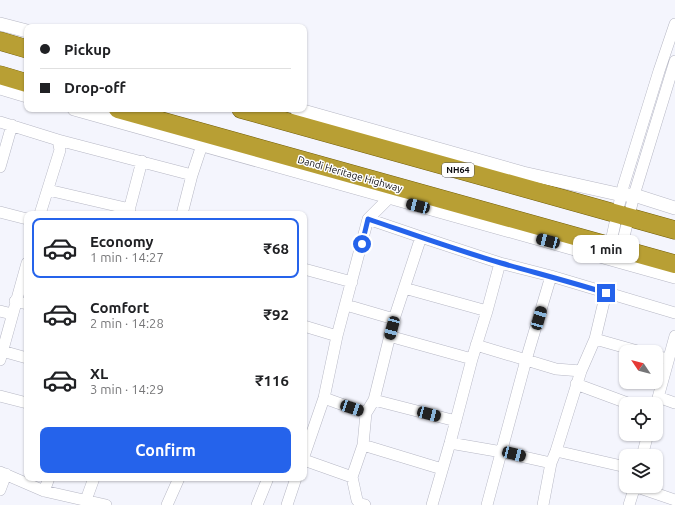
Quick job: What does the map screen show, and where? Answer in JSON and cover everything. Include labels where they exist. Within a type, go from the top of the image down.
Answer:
[{"type":"highway","points":[[0,41],[24,48]]},
{"type":"highway","points":[[0,75],[24,82]]},
{"type":"highway","name":"Dandi Heritage Highway","points":[[129,112],[675,264]]},
{"type":"highway","name":"NH64","points":[[252,112],[675,230]]},
{"type":"street","points":[[0,24],[24,30]]},
{"type":"street","points":[[615,247],[659,70],[675,24]]},
{"type":"street","points":[[628,195],[673,74],[675,61]]},
{"type":"street","points":[[659,70],[673,74]]},
{"type":"street","points":[[0,88],[24,95]]},
{"type":"street","points":[[85,112],[675,277]]},
{"type":"street","points":[[307,112],[523,173],[628,195],[675,208]]},
{"type":"street","points":[[0,122],[58,140],[192,175]]},
{"type":"street","points":[[0,167],[12,125]]},
{"type":"street","points":[[41,211],[60,150],[58,140]]},
{"type":"street","points":[[183,211],[192,175],[202,145]]},
{"type":"street","points":[[48,190],[129,211],[142,161]]},
{"type":"street","points":[[307,447],[324,398],[338,336],[368,219],[389,198]]},
{"type":"street","points":[[0,212],[24,217]]},
{"type":"street","points":[[368,219],[500,263],[551,276],[675,313]]},
{"type":"street","points":[[365,505],[360,504],[357,500],[352,477],[362,445],[366,413],[374,400],[389,336],[421,237]]},
{"type":"street","points":[[432,505],[472,358],[500,263]]},
{"type":"street","points":[[307,270],[352,282]]},
{"type":"street","points":[[24,272],[1,356],[24,358]]},
{"type":"street","points":[[487,505],[526,360],[551,276]]},
{"type":"street","points":[[404,288],[487,311]]},
{"type":"street","points":[[545,504],[551,463],[556,452],[576,384],[595,339],[606,293]]},
{"type":"street","points":[[15,301],[24,303]]},
{"type":"street","points":[[346,305],[394,320]]},
{"type":"street","points":[[0,311],[12,314]]},
{"type":"street","points":[[307,327],[338,336]]},
{"type":"street","points":[[389,336],[472,358]]},
{"type":"street","points":[[658,397],[675,336]]},
{"type":"street","points":[[595,339],[619,346]]},
{"type":"street","points":[[476,345],[556,368],[581,371]]},
{"type":"street","points":[[663,358],[668,360]]},
{"type":"street","points":[[576,384],[619,400]]},
{"type":"street","points":[[0,396],[24,402]]},
{"type":"street","points":[[324,398],[366,413]]},
{"type":"street","points":[[374,400],[456,421]]},
{"type":"street","points":[[663,402],[675,403]]},
{"type":"street","points":[[450,443],[502,452],[551,463]]},
{"type":"street","points":[[362,445],[442,470]]},
{"type":"street","points":[[556,452],[619,465]]},
{"type":"street","points":[[307,461],[352,477]]},
{"type":"street","points":[[0,490],[3,473],[44,491],[106,505]]},
{"type":"street","points":[[44,491],[48,481]]},
{"type":"street","points":[[86,500],[93,481]]},
{"type":"street","points":[[167,505],[178,481]]},
{"type":"street","points":[[257,505],[267,481]]},
{"type":"street","points":[[287,505],[295,481]]},
{"type":"street","points":[[629,505],[632,493]]},
{"type":"street","points":[[654,493],[675,500]]},
{"type":"route","points":[[362,244],[368,219],[500,263],[551,276],[606,293]]}]
